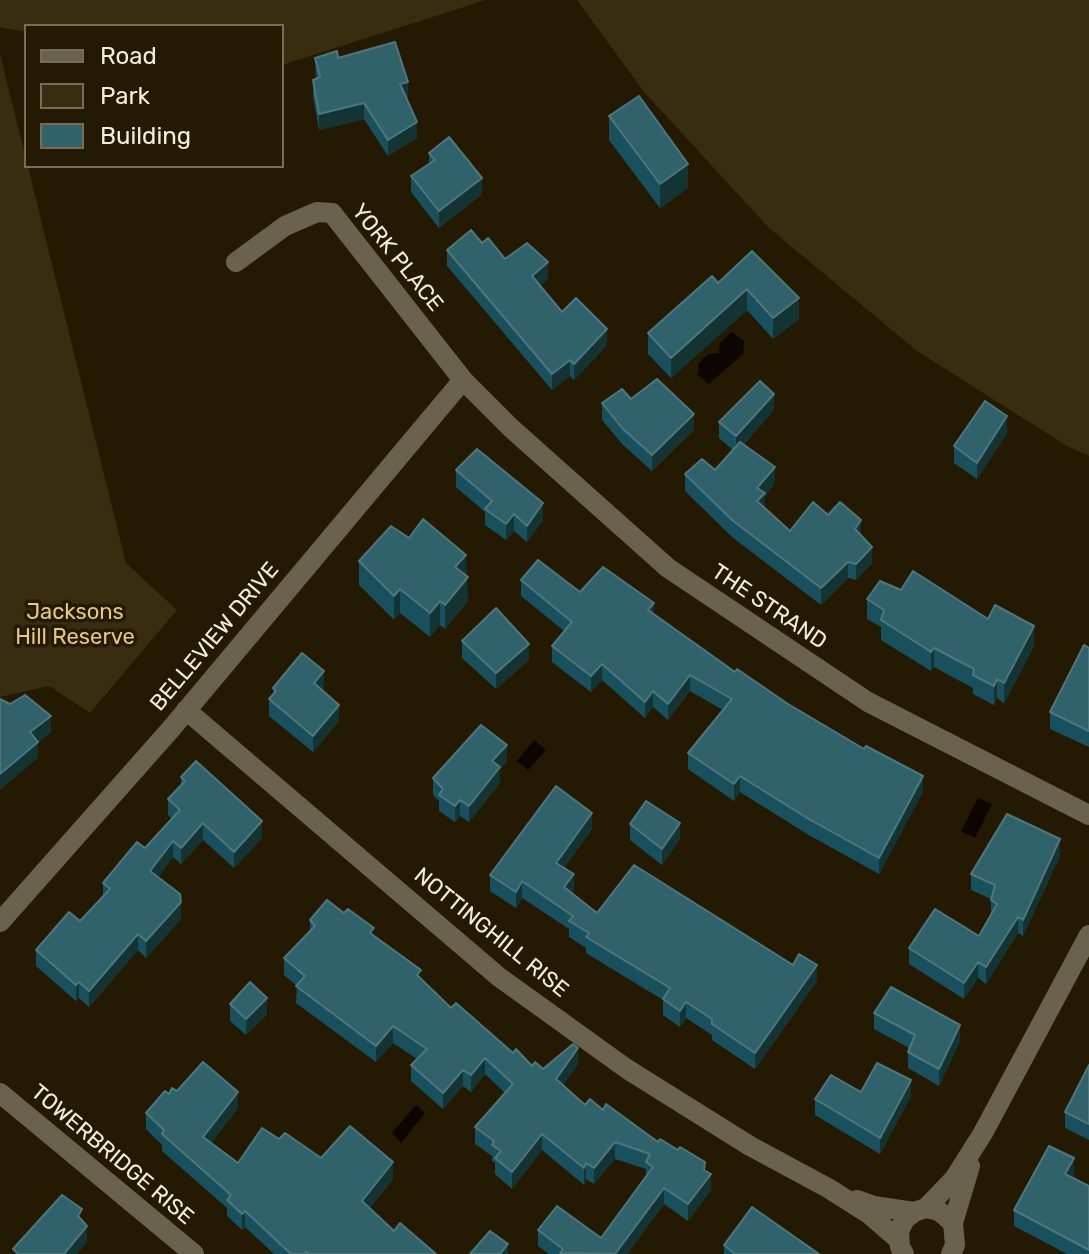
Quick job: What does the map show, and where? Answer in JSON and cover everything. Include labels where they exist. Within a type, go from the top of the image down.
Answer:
[{"type":"street","name":"YORK PLACE","points":[[236,262],[285,226],[317,212],[332,213],[463,380]]},
{"type":"street","name":"BELLEVIEW DRIVE","points":[[0,922],[186,710],[463,380]]},
{"type":"street","name":"THE STRAND","points":[[463,380],[511,428],[668,568],[868,702],[1089,815]]},
{"type":"street","name":"NOTTINGHILL RISE","points":[[186,710],[499,977],[627,1069],[750,1146],[869,1214],[902,1250]]},
{"type":"street","points":[[902,1250],[899,1231],[905,1219],[920,1210],[954,1179],[983,1133],[1089,935]]},
{"type":"street","name":"TOWERBRIDGE RISE","points":[[0,1093],[194,1254]]},
{"type":"street","points":[[953,1239],[962,1186],[983,1133]]},
{"type":"street","name":"NOTTINGHILL RISE","points":[[828,1188],[874,1206],[920,1210]]},
{"type":"street","points":[[920,1210],[939,1211],[953,1239],[971,1254]]},
{"type":"green space","points":[[0,0],[486,0],[284,64],[284,24],[24,24],[24,32],[0,27]]},
{"type":"green space","points":[[577,0],[1089,0],[1089,456],[1067,446],[917,351],[769,228],[644,92]]},
{"type":"green space","name":"Jacksons Hill Reserve","points":[[0,54],[24,151],[24,168],[28,168],[126,563],[177,610],[90,713],[49,686],[0,697]]},
{"type":"shaded area","points":[[732,332],[744,341],[743,354],[709,384],[697,374],[698,364],[708,354],[719,353],[720,343]]},
{"type":"shaded area","points":[[534,740],[546,750],[528,770],[517,761]]},
{"type":"shaded area","points":[[978,798],[992,804],[975,838],[961,831]]},
{"type":"shaded area","points":[[416,1105],[425,1113],[401,1143],[392,1133]]},
{"type":"building","points":[[395,42],[408,82],[400,84],[417,122],[388,140],[364,103],[319,114],[313,80],[320,77],[315,58],[337,51],[338,58]]},
{"type":"building","points":[[639,96],[688,164],[660,184],[609,116]]},
{"type":"building","points":[[449,137],[482,178],[439,211],[411,176],[435,160],[429,153]]},
{"type":"building","points":[[471,230],[482,243],[488,238],[505,259],[527,243],[548,262],[532,276],[562,312],[576,298],[607,329],[574,364],[570,360],[552,374],[447,250]]},
{"type":"building","points":[[752,251],[799,298],[773,318],[747,289],[671,358],[648,333],[712,276],[718,283]]},
{"type":"building","points":[[657,379],[694,414],[652,455],[622,428],[602,403],[622,389],[631,399]]},
{"type":"building","points":[[760,381],[774,394],[736,436],[719,422]]},
{"type":"building","points":[[985,401],[1007,416],[977,463],[954,446]]},
{"type":"building","points":[[740,442],[775,467],[757,488],[765,493],[757,501],[790,531],[813,502],[828,515],[840,502],[861,520],[855,529],[872,547],[856,564],[848,562],[821,588],[732,520],[685,474],[702,459],[715,470]]},
{"type":"building","points":[[477,449],[543,503],[527,526],[514,514],[506,524],[485,509],[492,501],[456,470]]},
{"type":"building","points":[[423,519],[466,555],[455,567],[468,577],[445,605],[440,601],[430,613],[400,589],[394,596],[359,561],[391,526],[409,538]]},
{"type":"building","points":[[538,560],[580,592],[603,567],[654,603],[648,610],[735,672],[737,669],[788,704],[864,749],[866,746],[923,776],[879,858],[740,776],[734,784],[688,753],[732,699],[690,675],[668,704],[653,691],[645,702],[602,664],[591,676],[552,646],[572,622],[521,580]]},
{"type":"building","points":[[913,571],[988,619],[995,605],[1034,626],[1004,683],[997,679],[994,686],[973,675],[974,669],[934,648],[931,652],[881,620],[884,610],[867,599],[880,581],[901,590]]},
{"type":"building","points":[[496,608],[529,644],[496,673],[462,641]]},
{"type":"building","points":[[1084,645],[1089,648],[1089,731],[1050,712]]},
{"type":"building","points":[[302,653],[324,671],[314,683],[339,705],[313,736],[269,699],[276,691],[273,688]]},
{"type":"building","points":[[25,695],[51,716],[30,732],[38,742],[0,774],[0,699],[10,704]]},
{"type":"building","points":[[481,725],[507,745],[492,761],[500,767],[469,806],[460,800],[455,806],[439,795],[443,789],[433,778]]},
{"type":"building","points":[[196,761],[262,821],[234,852],[203,823],[181,848],[173,841],[150,871],[180,894],[181,902],[146,941],[138,934],[89,991],[79,982],[76,985],[36,950],[69,912],[80,921],[110,889],[103,883],[137,842],[145,848],[180,810],[168,799],[185,781],[181,777]]},
{"type":"building","points":[[556,786],[592,813],[556,863],[574,874],[564,887],[597,913],[634,865],[793,965],[799,954],[817,965],[755,1053],[686,1002],[680,1011],[663,999],[670,988],[586,937],[589,933],[569,921],[573,916],[522,881],[516,892],[490,875]]},
{"type":"building","points":[[646,801],[680,823],[662,849],[630,824]]},
{"type":"building","points":[[1007,814],[1060,839],[1023,920],[1018,917],[986,967],[978,962],[964,983],[909,948],[935,909],[979,936],[997,904],[991,900],[995,885],[971,874]]},
{"type":"building","points":[[327,900],[344,913],[348,909],[374,928],[370,933],[421,970],[417,975],[451,1008],[456,1003],[513,1053],[516,1049],[532,1066],[535,1062],[543,1069],[573,1044],[578,1048],[556,1079],[585,1105],[590,1099],[603,1110],[606,1104],[658,1142],[660,1139],[678,1150],[680,1147],[705,1162],[704,1170],[711,1174],[688,1204],[664,1188],[615,1254],[560,1253],[563,1249],[538,1230],[557,1206],[601,1238],[653,1167],[646,1162],[650,1154],[615,1142],[594,1168],[586,1163],[584,1168],[542,1134],[512,1172],[495,1158],[501,1151],[492,1145],[494,1141],[475,1127],[513,1084],[485,1058],[471,1075],[463,1070],[443,1093],[411,1065],[427,1049],[393,1026],[376,1046],[296,986],[305,976],[284,958],[315,926],[310,920]]},
{"type":"building","points":[[250,982],[267,998],[246,1019],[230,1004]]},
{"type":"building","points":[[891,987],[960,1025],[939,1069],[908,1052],[915,1035],[874,1013]]},
{"type":"building","points":[[203,1062],[238,1092],[203,1137],[238,1163],[262,1128],[279,1139],[285,1133],[321,1158],[350,1126],[393,1162],[362,1201],[394,1231],[400,1223],[436,1254],[309,1254],[306,1251],[305,1254],[291,1254],[245,1211],[242,1214],[227,1200],[231,1195],[162,1134],[164,1130],[146,1113],[165,1091],[169,1094],[172,1088],[177,1091]]},
{"type":"building","points":[[877,1063],[911,1080],[880,1138],[815,1099],[831,1075],[861,1092]]},
{"type":"building","points":[[1089,1065],[1089,1124],[1065,1112]]},
{"type":"building","points":[[1049,1146],[1074,1158],[1065,1174],[1089,1186],[1089,1250],[1014,1210]]},
{"type":"building","points":[[62,1195],[82,1209],[78,1216],[87,1226],[64,1254],[18,1254],[13,1249]]},
{"type":"building","points":[[752,1207],[819,1254],[735,1254],[724,1245]]},
{"type":"building","points":[[490,1231],[508,1244],[500,1254],[470,1254]]}]
